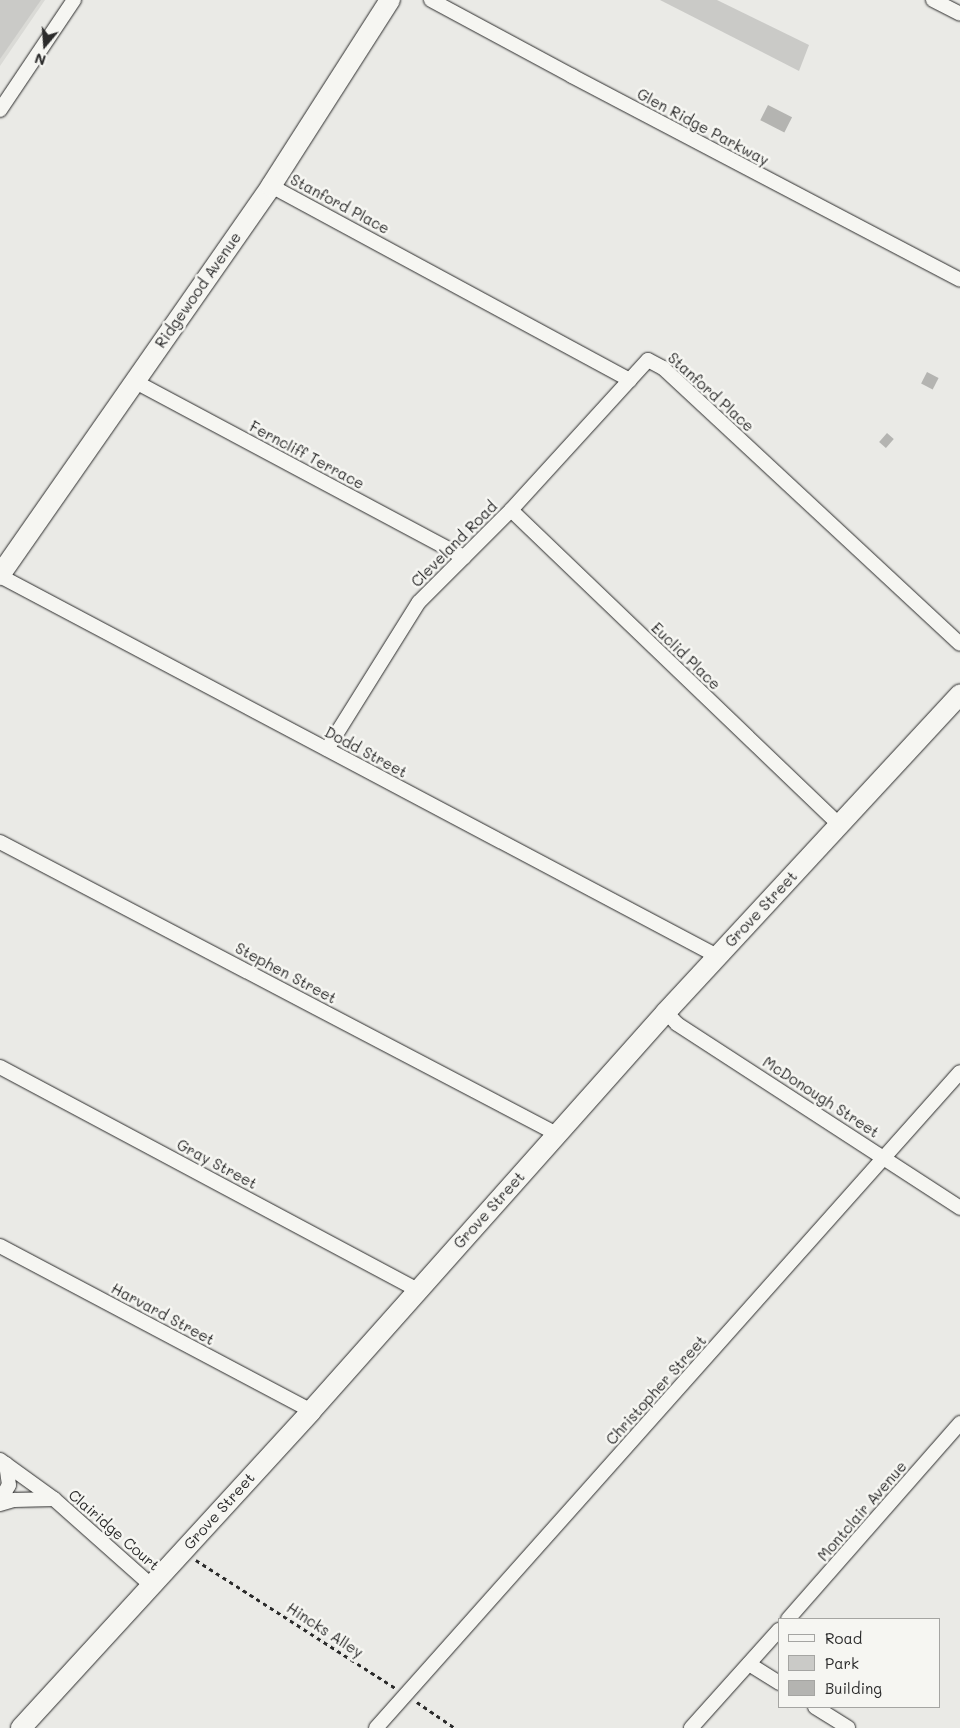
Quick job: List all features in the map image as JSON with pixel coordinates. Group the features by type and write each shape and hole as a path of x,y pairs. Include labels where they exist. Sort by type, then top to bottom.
{"main road":[{"name":"Ridgewood Avenue","path":"0,576 271,186 390,0"},
{"name":"Grove Street","path":"21,1728 311,1411 666,1012 960,694"}],"street":[{"path":"0,110 74,0"},
{"name":"Glen Ridge Parkway","path":"431,0 960,280"},
{"path":"933,0 960,14"},
{"name":"Stanford Place","path":"271,186 630,380 648,360 663,368 960,644"},
{"name":"Cleveland Road","path":"327,749 419,602 511,510 630,380"},
{"name":"Ferncliff Terrace","path":"134,381 464,557"},
{"name":"Euclid Place","path":"511,510 839,825"},
{"name":"Dodd Street","path":"0,576 717,956"},
{"name":"Stephen Street","path":"0,842 557,1134"},
{"name":"McDonough Street","path":"666,1012 678,1024 960,1208"},
{"name":"Gray Street","path":"0,1067 418,1290"},
{"name":"Christopher Street","path":"376,1728 404,1694 960,1072"},
{"name":"Harvard Street","path":"0,1246 311,1411"},
{"name":"Montclair Avenue","path":"789,1618 960,1423"},
{"name":"Clairidge Court","path":"3,1462 54,1499 152,1586"},
{"name":"Clairidge Court","path":"0,1502 9,1485 3,1462"},
{"name":"Clairidge Court","path":"0,1502 54,1499"},
{"path":"691,1728 778,1631"},
{"path":"749,1664 778,1682"},
{"path":"818,1708 848,1728"}],"path":[{"name":"Hincks Alley","path":"182,1551 455,1728"}],"shaded area":[{"path":"0,0 45,0 0,66"}],"green space":[{"path":"0,0 41,0 0,59"},
{"path":"660,0 717,0 809,45 799,71"}],"building":[{"path":"768,105 792,117 784,132 760,120"},
{"path":"927,372 939,378 933,389 921,384"},
{"path":"887,433 894,439 886,448 879,442"}]}
